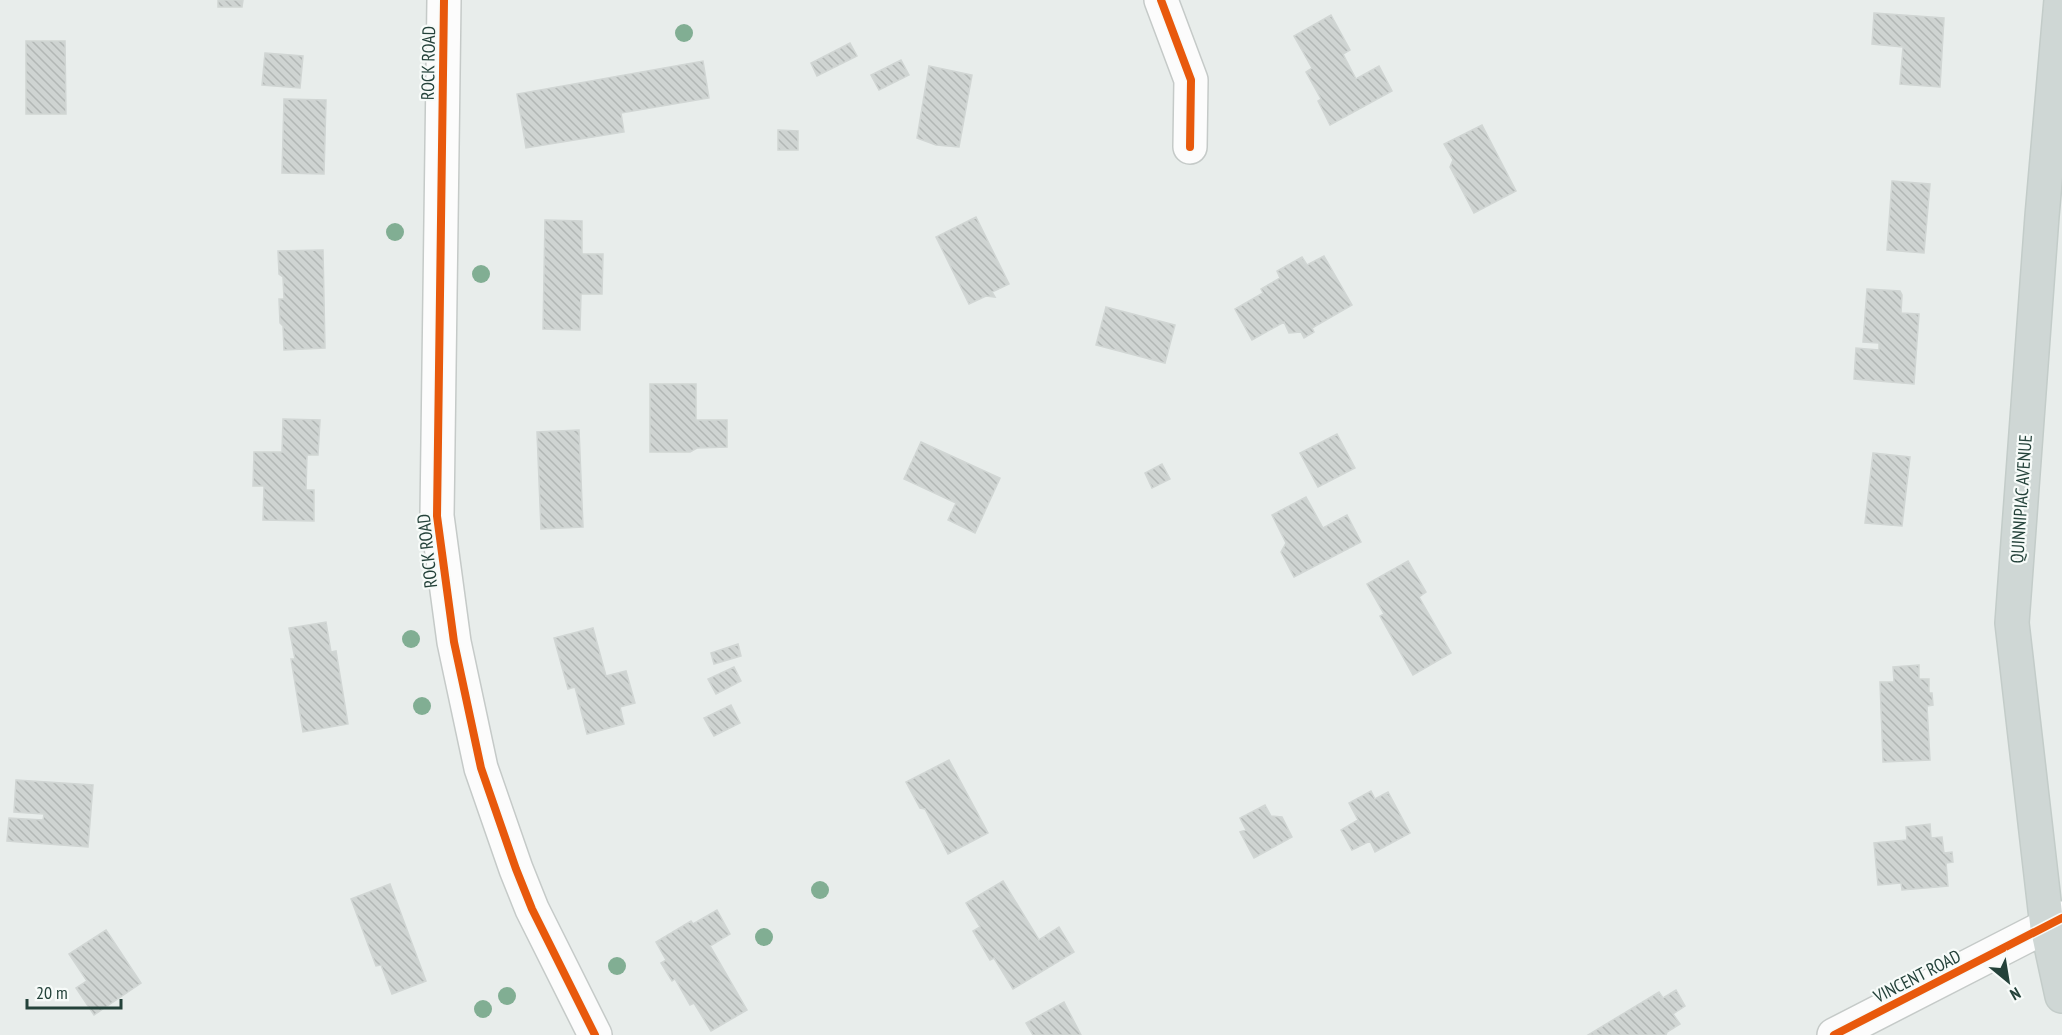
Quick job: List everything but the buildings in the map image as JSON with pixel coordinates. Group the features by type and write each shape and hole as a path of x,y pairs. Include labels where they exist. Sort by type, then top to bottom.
{"main road":[{"name":"QUINNIPIAC AVENUE","path":"2061,0 2042,216 2012,624 2054,922 2062,996"}],"street":[{"name":"ROCK ROAD","path":"444,0 437,516 454,642 481,768 516,869 532,909 595,1035"},
{"path":"1161,0 1191,80 1190,147"},
{"name":"VINCENT ROAD","path":"1833,1035 2054,922"}],"cycle path":[{"path":"444,0 437,516 454,642 481,768 516,869 532,909 595,1035"},
{"path":"1161,0 1191,80 1190,147"},
{"path":"1834,1035 2062,918"}]}
